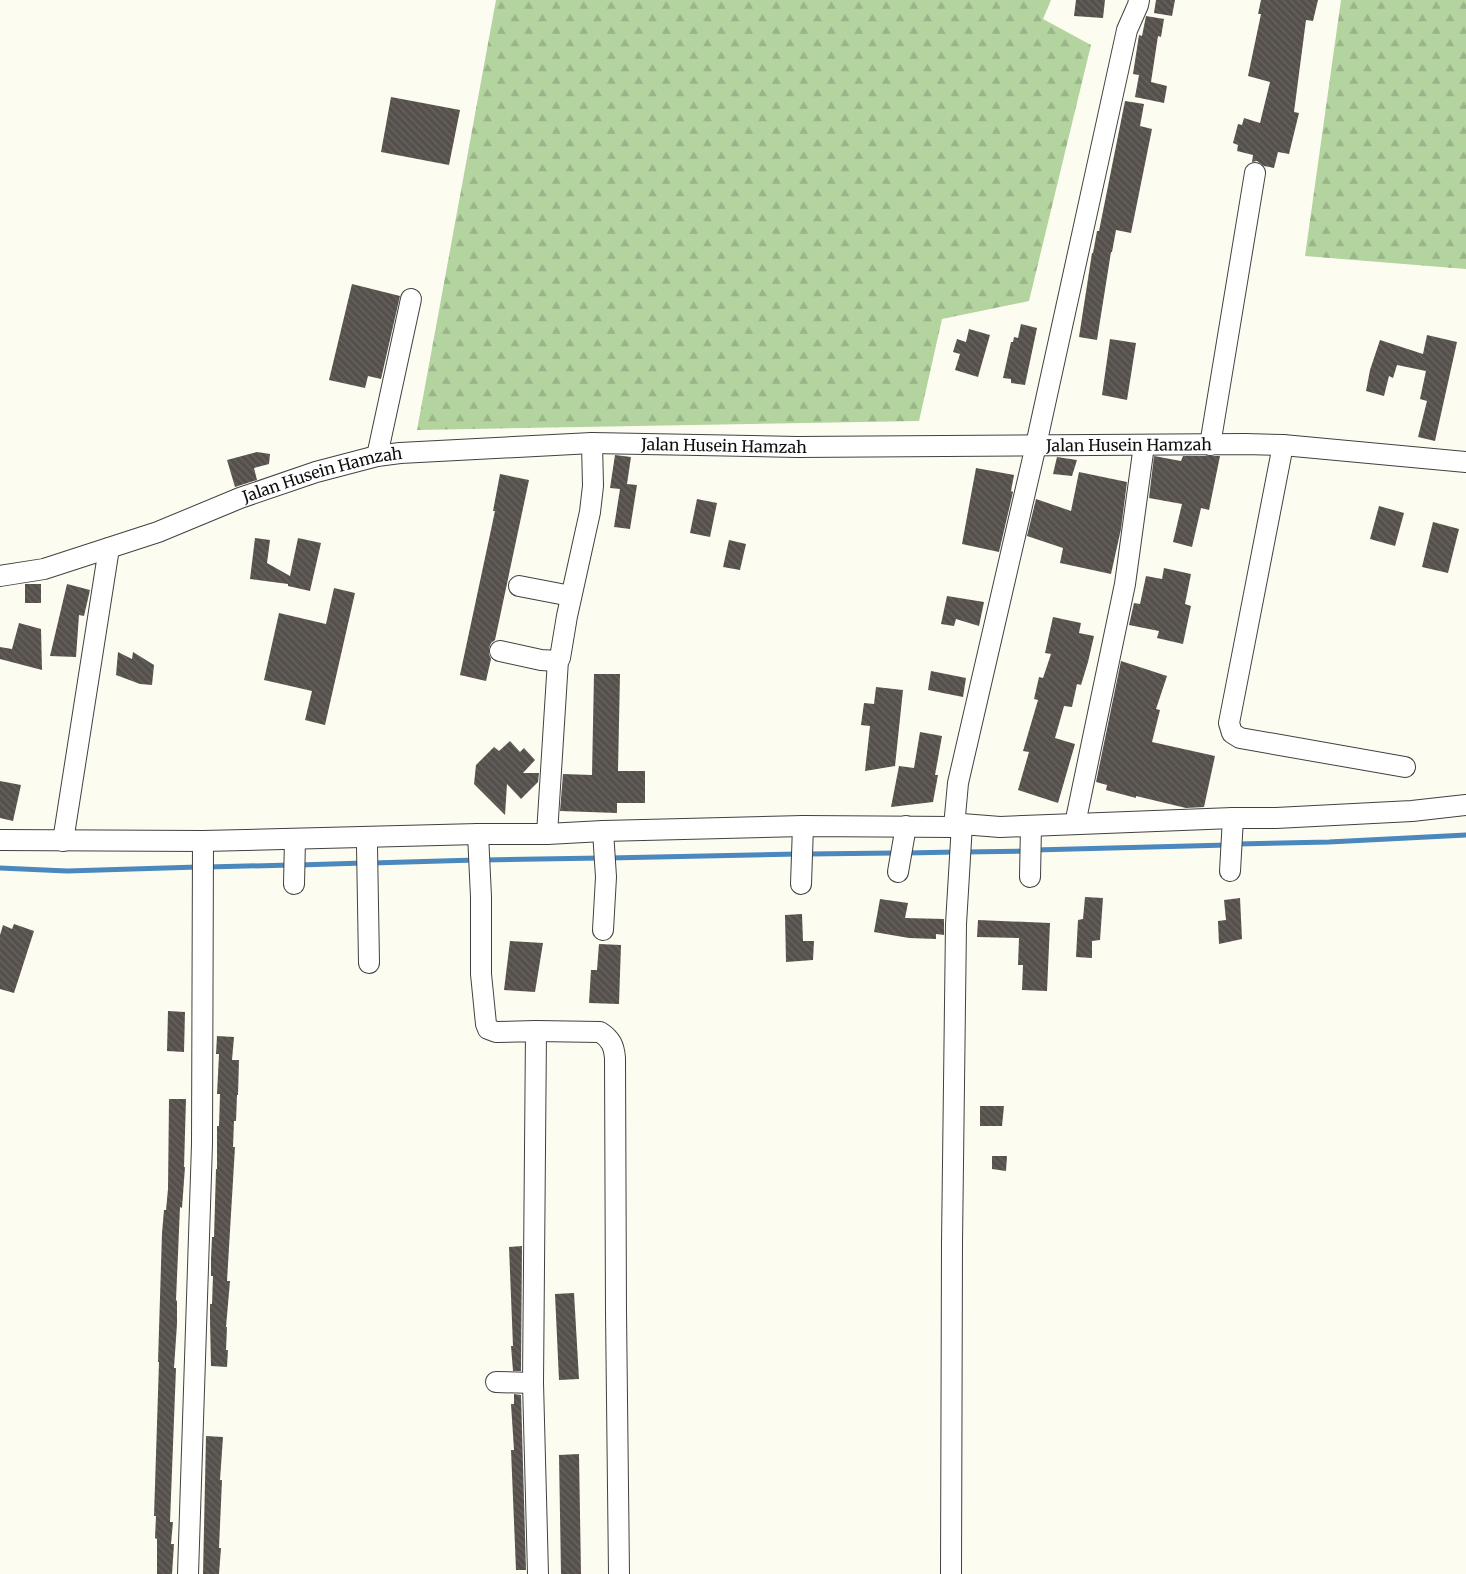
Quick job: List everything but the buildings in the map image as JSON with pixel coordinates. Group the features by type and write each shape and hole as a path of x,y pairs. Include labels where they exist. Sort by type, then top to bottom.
{"street":[{"path":"951,1574 952,1253 956,924 959,864 958,783 1036,446 1127,30 1139,0"},
{"path":"1210,445 1255,173"},
{"path":"377,456 411,298"},
{"path":"547,834 558,660 590,512 593,486 592,443"},
{"name":"Jalan Husein Hamzah","path":"0,576 44,569 158,532 240,498 316,472 377,456 400,453 592,443 797,447 1284,445 1466,462"},
{"path":"1076,824 1126,584 1144,445"},
{"path":"1284,445 1229,723 1232,733 1240,738 1405,767"},
{"path":"63,841 109,548"},
{"path":"519,586 571,596"},
{"path":"500,651 541,660 558,660"},
{"path":"0,840 203,842 295,846 367,842 478,841 547,834 603,836 1000,827 1031,831 1076,824 1234,822 1412,811 1466,805"},
{"path":"1231,865 1234,822"},
{"path":"899,866 906,829"},
{"path":"801,879 803,830"},
{"path":"1030,872 1031,831"},
{"path":"603,836 606,877 603,930"},
{"path":"478,841 481,897 481,974 488,1029 496,1032 600,1032 607,1036 614,1046 619,1574"},
{"path":"188,1574 202,1144 203,842"},
{"path":"367,842 369,963"},
{"path":"294,884 295,846"},
{"path":"536,1031 533,1382 538,1574"},
{"path":"496,1382 533,1382"}],"green space":[{"path":"496,0 1051,0 1043,19 1091,45 1029,301 942,319 919,421 417,430"},
{"path":"1341,0 1466,0 1466,269 1305,256"}],"waterway":[{"path":"1237,844 1329,842 1466,835"},
{"path":"1034,850 1228,845"},
{"path":"964,852 1026,851"},
{"path":"907,853 956,852"},
{"path":"807,854 896,853"},
{"path":"609,858 798,854"},
{"path":"484,860 601,858"},
{"path":"372,863 476,860"},
{"path":"299,865 363,863"},
{"path":"207,867 291,865"},
{"path":"0,868 67,871 198,867"}]}
